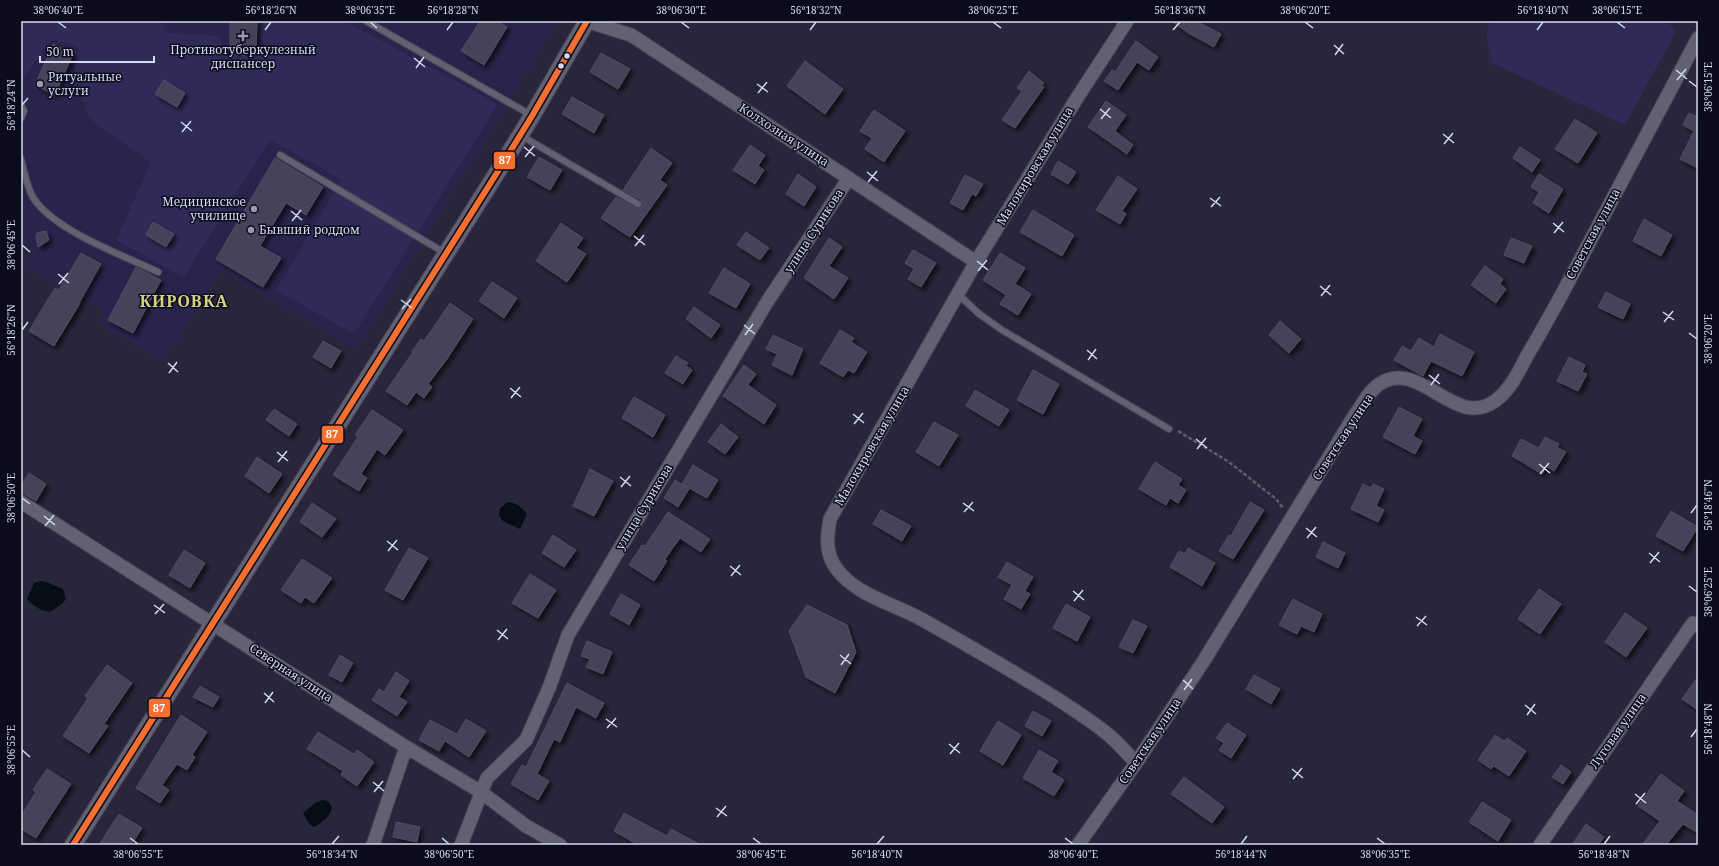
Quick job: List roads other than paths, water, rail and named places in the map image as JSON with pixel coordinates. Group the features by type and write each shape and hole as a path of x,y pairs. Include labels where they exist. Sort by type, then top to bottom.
{"street":[{"path":"73,845 214,624 532,116 586,21"},
{"name":"Колхозная улица","path":"586,21 631,35 976,262"},
{"name":"Малокировская улица","path":"1127,21 1077,98 976,262 830,519 827,540 830,557 836,568 847,580 871,596 921,619 1034,684 1088,719 1111,737 1136,763"},
{"name":"Советская улица","path":"1078,845 1136,763 1203,662 1353,418 1371,392 1381,383 1394,378 1407,379 1420,384 1462,407 1473,409 1484,407 1495,401 1507,390 1546,323 1698,38"},
{"name":"улица Сурикова","path":"461,845 487,778 526,740 549,688 568,635 767,302 849,178"},
{"name":"Северная улица","path":"21,502 406,747 481,792 526,826 560,845"},
{"name":"Луговая улица","path":"1540,845 1693,623 1698,626"},
{"path":"372,845 406,747"}],"lane":[{"path":"366,21 532,116"},
{"path":"21,105 24,111 21,118"},
{"path":"520,135 638,204"},
{"path":"280,155 446,254"},
{"path":"21,159 26,181 33,198 38,205 56,221 82,236 158,272"},
{"path":"958,294 978,313 1002,330 1169,430"}],"place":[{"name":"Противотуберкулезный диспансер","path":"243,36"},
{"name":"Ритуальные услуги","path":"40,84"},
{"name":"Медицинское училище","path":"254,209"},
{"name":"Бывший роддом","path":"251,230"}],"district":[{"name":"КИРОВКА","path":"184,301"}]}
